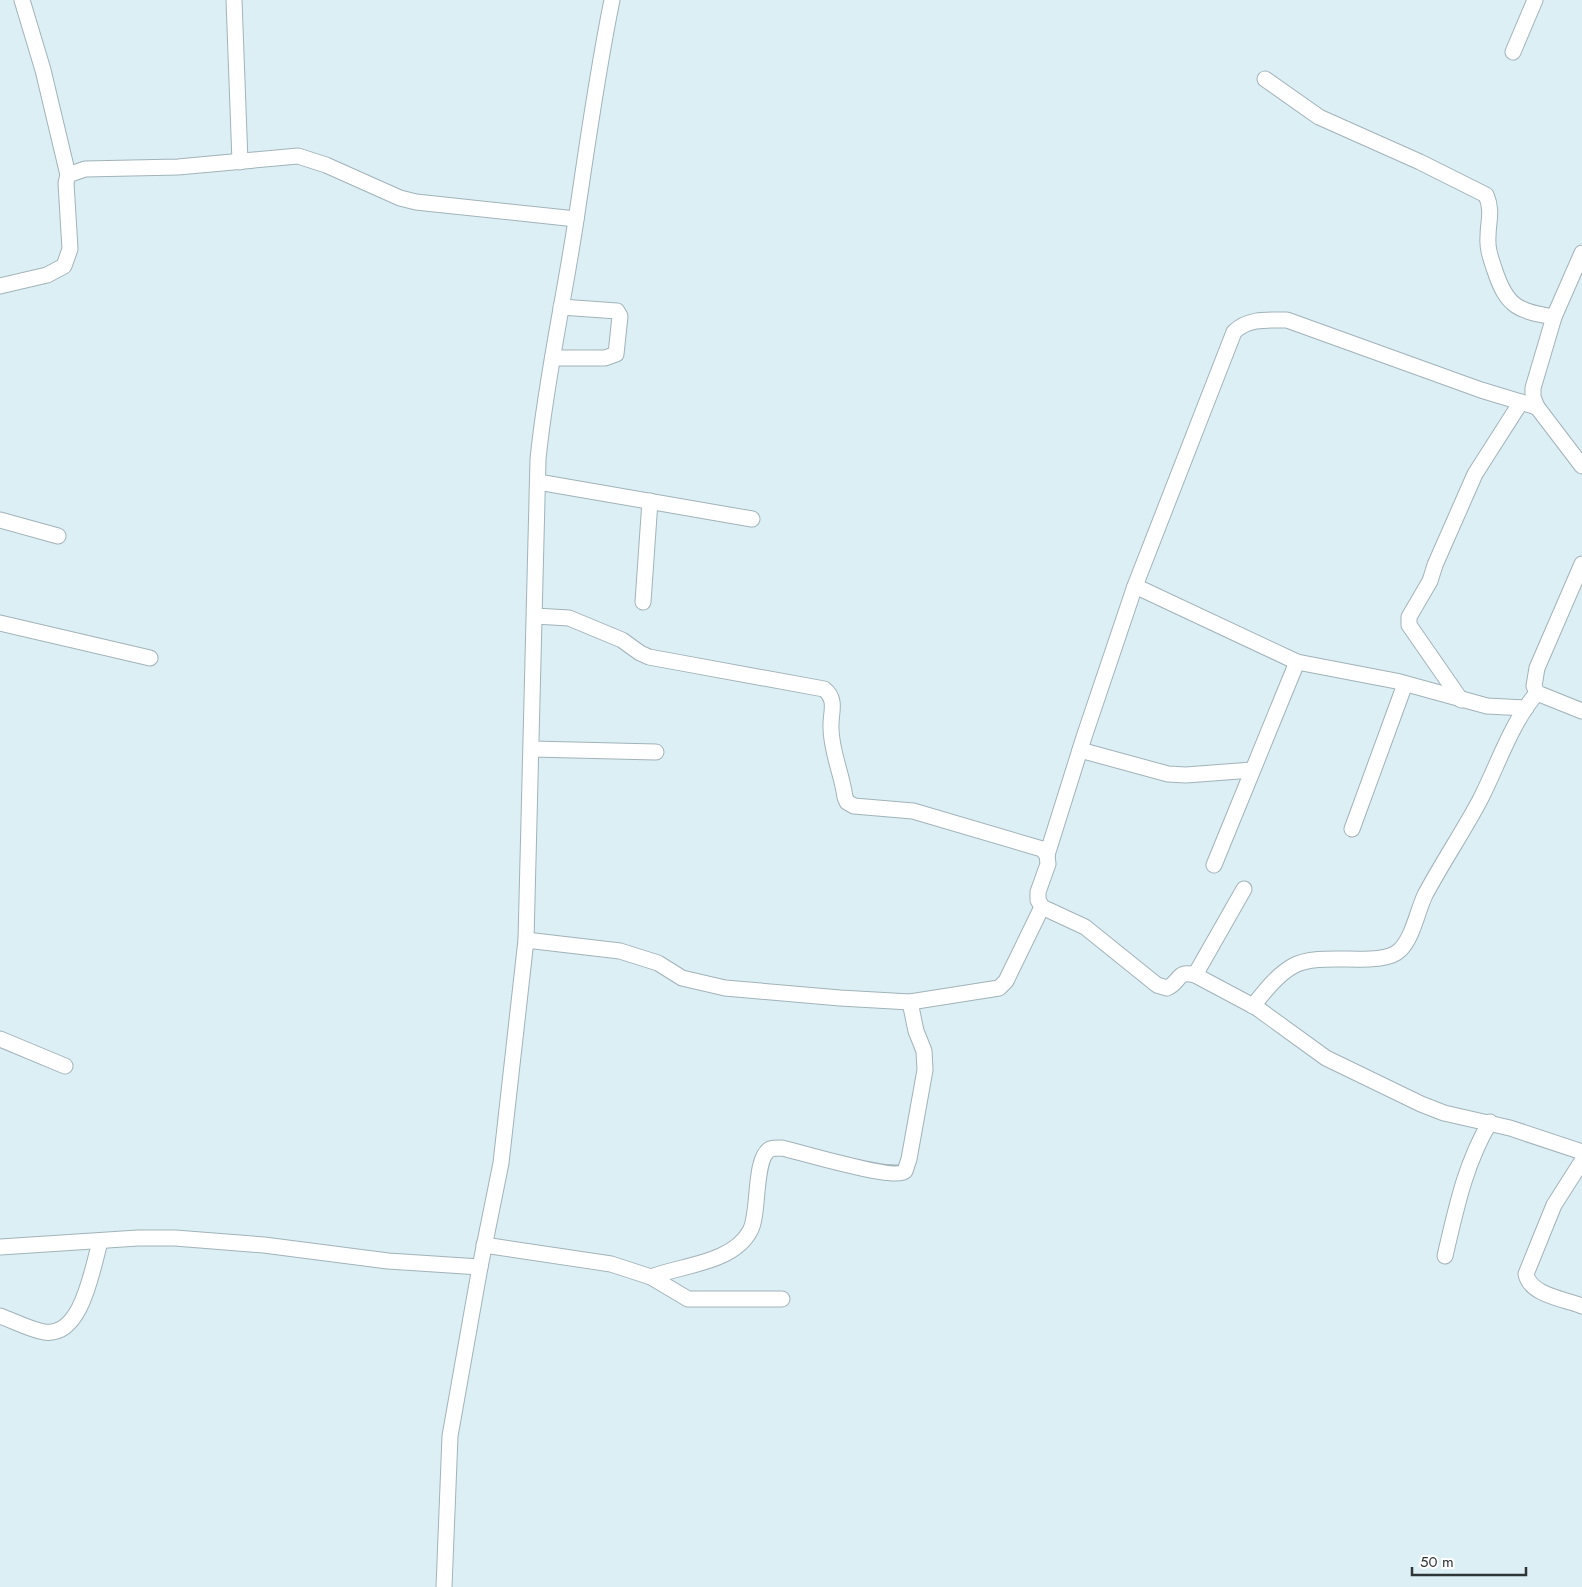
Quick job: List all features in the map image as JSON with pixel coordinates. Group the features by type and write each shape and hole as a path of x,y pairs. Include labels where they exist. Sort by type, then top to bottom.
{"street":[{"path":"0,286 47,275 64,266 70,248 66,191 68,176 43,70 22,0"},
{"path":"234,0 240,162"},
{"path":"444,1587 448,1450 504,1139 526,940 538,482 542,424 598,72 612,0"},
{"path":"1514,52 1535,0"},
{"path":"1265,79 1319,117 1420,162 1486,195 1491,205 1488,251 1501,289 1507,299 1517,306 1532,313 1554,317"},
{"path":"68,176 84,169 178,167 298,156 326,165 400,198 416,202 576,219"},
{"path":"1582,253 1554,317 1535,378 1533,397 1537,407 1582,466"},
{"path":"552,358 605,358 616,354 620,316 617,311 561,307"},
{"path":"1537,407 1481,390 1287,320 1254,321 1241,325 1234,332 1135,586 1047,855 1048,864 1038,892 1038,900 1042,907 1085,927 1157,985 1168,988 1181,974 1187,972 1195,974 1253,1006 1320,1054 1339,1065 1431,1108 1490,1122 1582,1152"},
{"path":"1461,700 1409,625 1409,618 1430,581 1435,565 1475,474 1513,418 1521,402"},
{"path":"538,482 752,519"},
{"path":"643,602 650,501"},
{"path":"0,520 58,536"},
{"path":"1582,564 1538,668 1534,686 1538,693 1582,711"},
{"path":"1135,586 1297,662 1405,684 1461,700 1505,708 1526,708"},
{"path":"535,616 570,618 622,640 640,653 650,657 824,689 830,694 833,701 831,728 833,743 848,802 854,806 913,811 1031,845 1042,849 1047,855"},
{"path":"0,623 150,658"},
{"path":"1214,864 1297,662"},
{"path":"1352,829 1405,684"},
{"path":"1253,1006 1284,973 1302,962 1331,958 1389,957 1398,952 1404,945 1427,893 1466,827 1526,708 1538,693"},
{"path":"532,749 656,752"},
{"path":"1080,750 1168,774 1186,775 1252,770"},
{"path":"1195,974 1244,889"},
{"path":"526,940 620,950 658,963 682,978 704,985 830,998 910,1002 999,988 1006,981 1042,907"},
{"path":"651,1277 725,1254 739,1244 751,1230 759,1175 766,1154 771,1149 782,1148 896,1175 905,1171 909,1159 925,1070 924,1051 916,1031 910,1002"},
{"path":"0,1039 65,1066"},
{"path":"1445,1256 1461,1188 1470,1160 1490,1122"},
{"path":"1582,1161 1554,1205 1530,1259 1526,1274 1530,1285 1538,1290 1582,1306"},
{"path":"0,1247 152,1238 221,1241 388,1261 480,1267"},
{"path":"0,1316 43,1332 53,1332 70,1323 84,1296 100,1242"},
{"path":"484,1245 592,1259 651,1277 688,1299 782,1300"}]}
